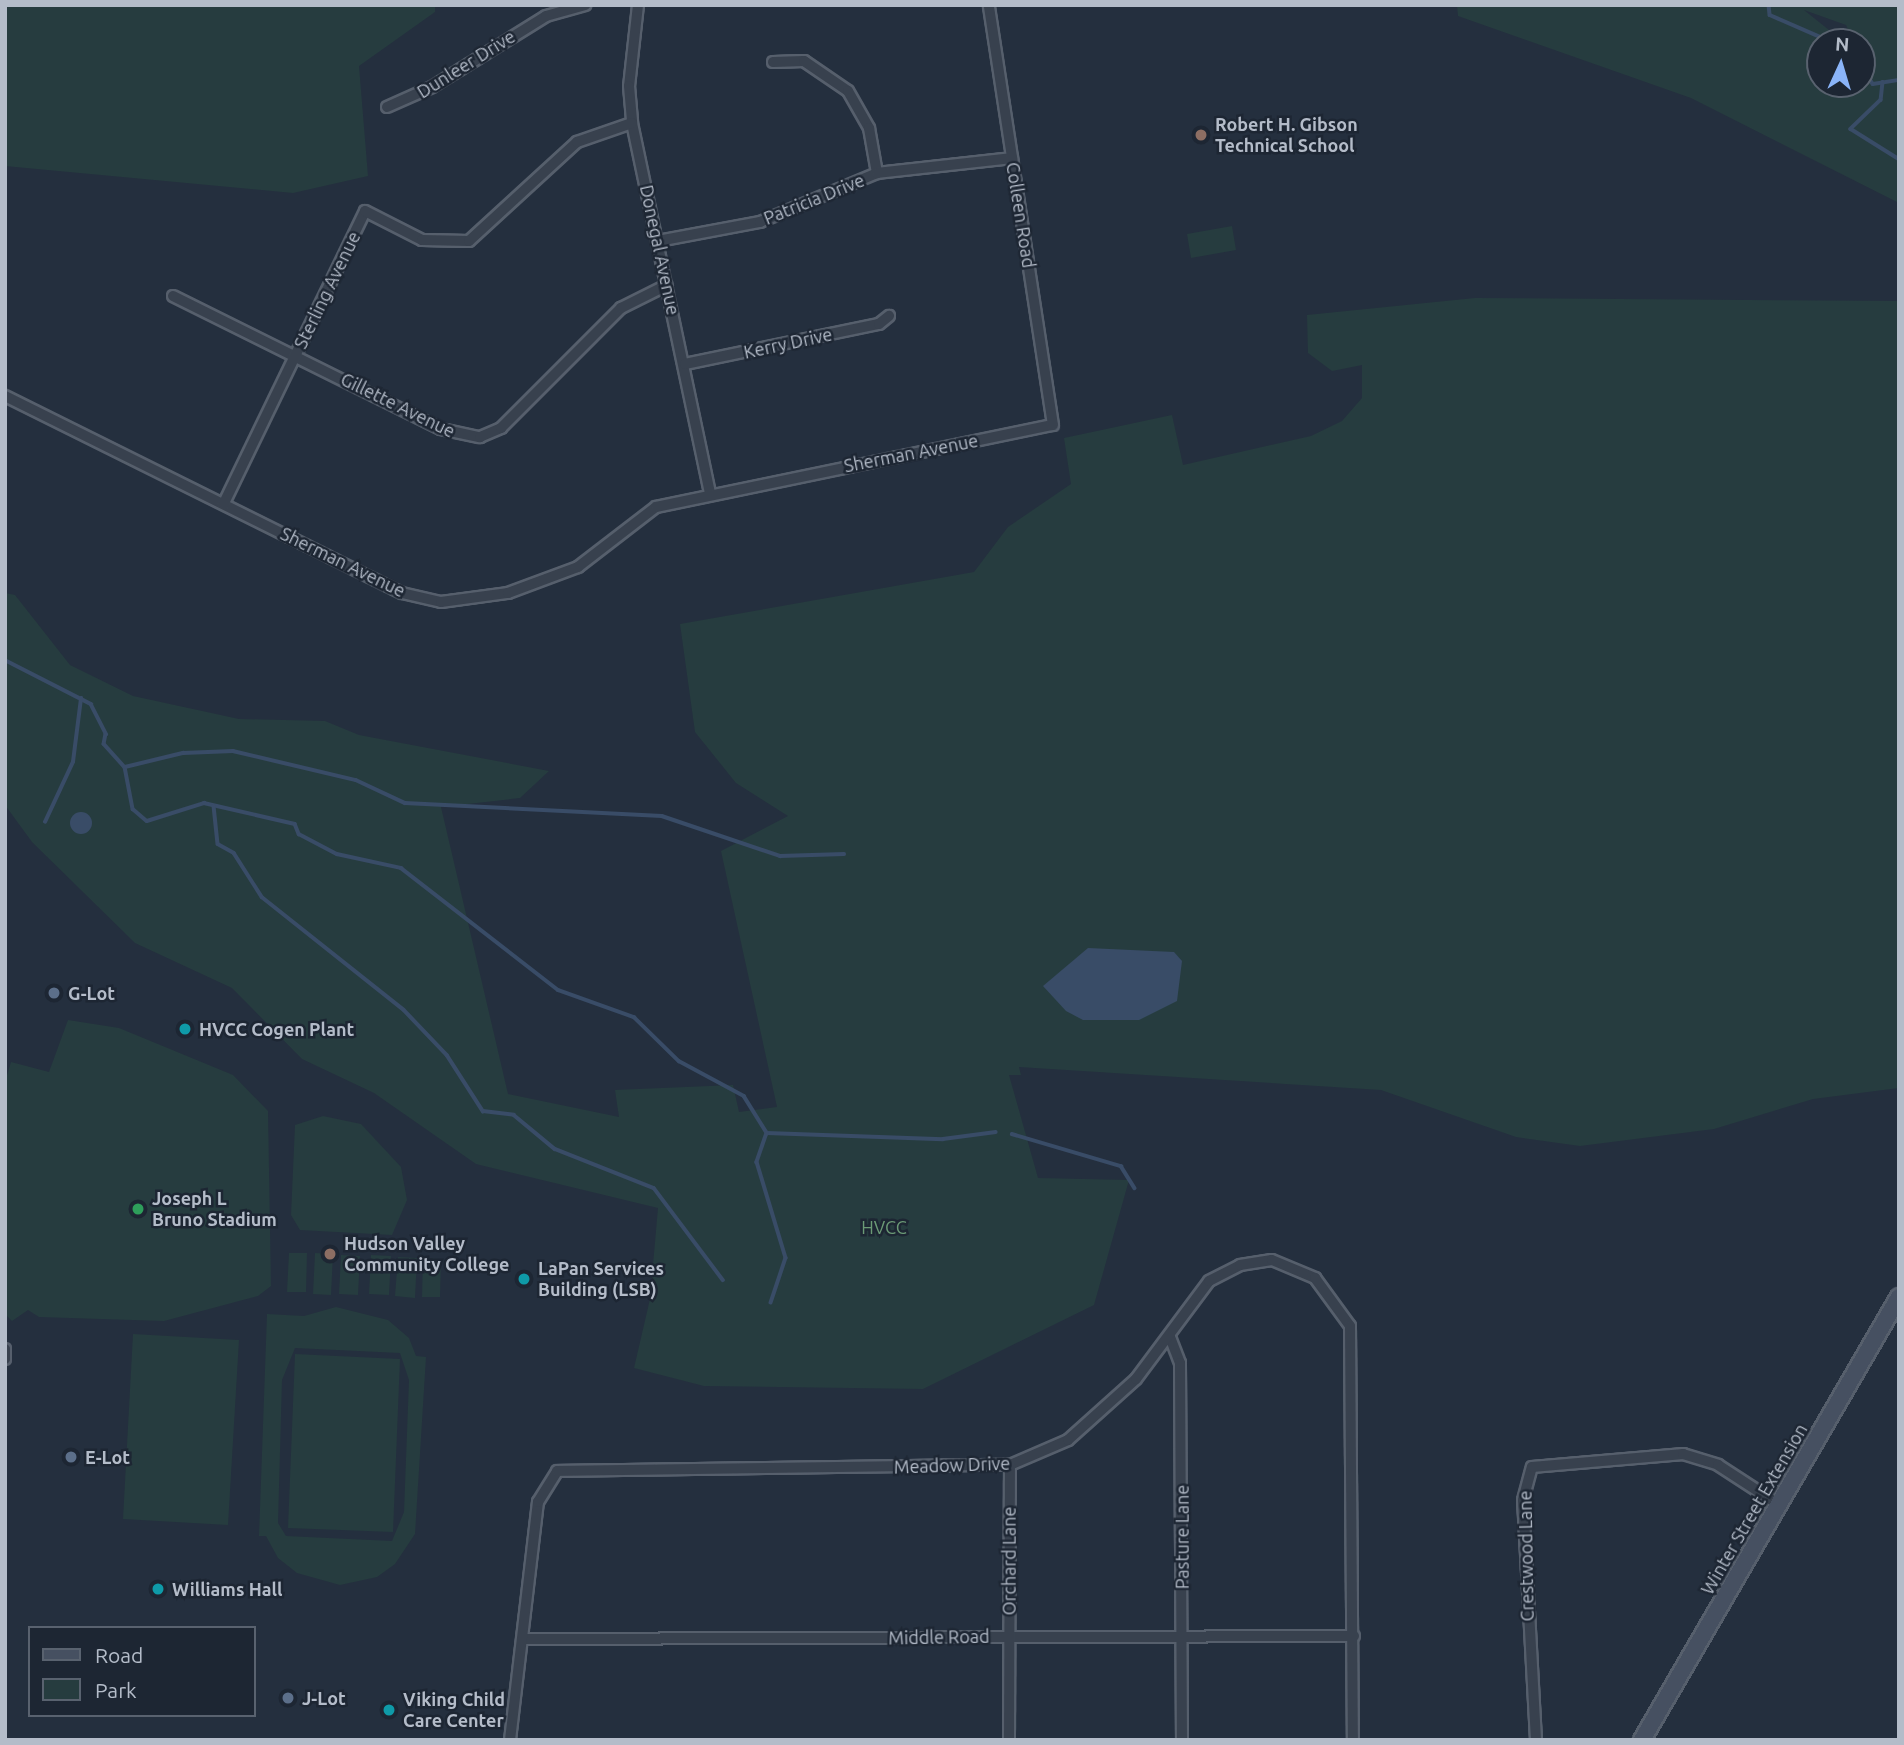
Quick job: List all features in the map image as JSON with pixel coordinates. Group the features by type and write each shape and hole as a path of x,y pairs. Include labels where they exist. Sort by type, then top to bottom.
{"main road":[{"name":"Winter Street Extension","path":"1642,1740 1899,1297"}],"street":[{"name":"Dunleer Drive","path":"387,107 432,87 544,10 585,5"},
{"name":"Donegal Avenue","path":"638,5 629,86 632,123 710,493"},
{"name":"Colleen Road","path":"989,5 1053,425"},
{"path":"773,62 804,61 848,91 869,128 877,173"},
{"name":"Sterling Avenue","path":"224,503 365,211 422,240 469,242 500,219 556,156 577,142 632,123"},
{"name":"Patricia Drive","path":"658,241 760,222 877,173 1012,158"},
{"name":"Gillette Avenue","path":"173,296 441,429 480,437 501,428 621,307 667,285"},
{"name":"Kerry Drive","path":"685,365 879,324 889,316"},
{"name":"Sherman Avenue","path":"5,396 402,593 441,602 508,593 558,576 599,553 640,515 710,493 1053,425"},
{"name":"Meadow Drive","path":"510,1740 525,1639 538,1502 547,1481 563,1468 1010,1465 1068,1440 1136,1380 1209,1281 1256,1261 1299,1267 1339,1304 1352,1340 1353,1740"},
{"name":"Pasture Lane","path":"1170,1337 1180,1363 1182,1740"},
{"path":"5,1349 5,1359"},
{"name":"Crestwood Lane","path":"1536,1740 1523,1500 1532,1467 1683,1454 1718,1465 1777,1504"},
{"name":"Orchard Lane","path":"1009,1740 1010,1465"},
{"name":"Middle Road","path":"525,1639 1354,1636"}],"green space":[{"path":"5,5 435,5 435,12 359,66 368,176 293,193 5,166"},
{"path":"1457,5 1899,5 1899,203 1691,98 1458,16"},
{"path":"1232,226 1236,250 1191,258 1187,234"},
{"name":"HVCC","path":"1475,298 1899,301 1899,1088 1813,1099 1714,1129 1580,1146 1516,1137 1381,1090 1019,1067 1021,1075 1009,1075 1038,1178 1129,1180 1094,1305 923,1389 704,1386 634,1368 650,1299 658,1208 476,1164 374,1093 302,1059 232,988 135,943 32,842 5,805 5,593 15,595 70,665 133,696 239,719 325,721 359,735 549,771 520,798 441,807 508,1094 619,1117 615,1090 733,1085 739,1112 777,1107 721,851 788,816 736,783 695,732 680,624 974,572 1008,527 1071,484 1064,438 1172,415 1183,465 1311,436 1342,421 1362,398 1362,365 1332,371 1308,353 1307,315"},
{"name":"Joseph L Bruno Stadium","path":"68,1020 119,1028 233,1075 268,1111 271,1286 258,1296 164,1321 39,1317 28,1310 12,1321 5,1314 5,1082 11,1062 49,1072"},
{"path":"323,1116 361,1124 401,1167 407,1200 392,1235 300,1230 291,1215 295,1125"},
{"path":"289,1253 307,1253 306,1292 287,1292"},
{"path":"315,1253 333,1254 331,1295 313,1294"},
{"path":"341,1255 360,1256 358,1295 339,1294"},
{"path":"371,1255 391,1256 389,1295 369,1294"},
{"path":"398,1257 417,1258 415,1298 395,1296"},
{"path":"423,1258 441,1259 440,1297 422,1297"},
{"path":"336,1307 388,1320 409,1338 416,1356 426,1357 415,1534 395,1564 377,1577 340,1585 297,1573 278,1558 266,1536 259,1536 267,1314 304,1316","holes":["295,1348 400,1353 409,1380 404,1512 392,1541 286,1536 278,1523 282,1380"]},
{"path":"133,1334 239,1340 228,1525 123,1519"},
{"path":"295,1354 400,1359 393,1532 288,1528"}],"water":[{"path":"81,812 91,819 92,823 85,833 81,834 71,827 70,823 77,813"},
{"path":"1088,948 1174,952 1182,961 1177,1001 1139,1020 1083,1020 1066,1011 1043,986"}],"waterway":[{"path":"1769,5 1770,15 1806,31"},
{"path":"1876,84 1899,80"},
{"path":"1883,82 1881,100 1851,129 1899,159"},
{"path":"5,660 91,704 106,734 104,744 125,767 133,809 147,821 204,803 295,824 299,834 337,854 401,868 558,990 634,1017 679,1061 744,1096 767,1133 943,1139 996,1132"},
{"path":"45,822 73,762 81,699"},
{"path":"125,767 183,753 233,751 356,780 405,803 662,816 780,856 844,854"},
{"path":"214,806 218,844 234,853 262,897 404,1010 447,1055 483,1111 514,1115 555,1149 654,1188 723,1280"},
{"path":"767,1133 757,1162 786,1258 771,1303"},
{"path":"1012,1134 1121,1166 1135,1188"}],"place":[{"name":"Robert H. Gibson Technical School","path":"1201,135"},
{"name":"G-Lot","path":"54,993"},
{"name":"HVCC Cogen Plant","path":"185,1029"},
{"name":"Joseph L Bruno Stadium","path":"138,1209"},
{"name":"Hudson Valley Community College","path":"330,1254"},
{"name":"LaPan Services Building (LSB)","path":"524,1279"},
{"name":"E-Lot","path":"71,1457"},
{"name":"Williams Hall","path":"158,1589"},
{"name":"J-Lot","path":"288,1698"},
{"name":"Viking Child Care Center","path":"389,1710"}]}
